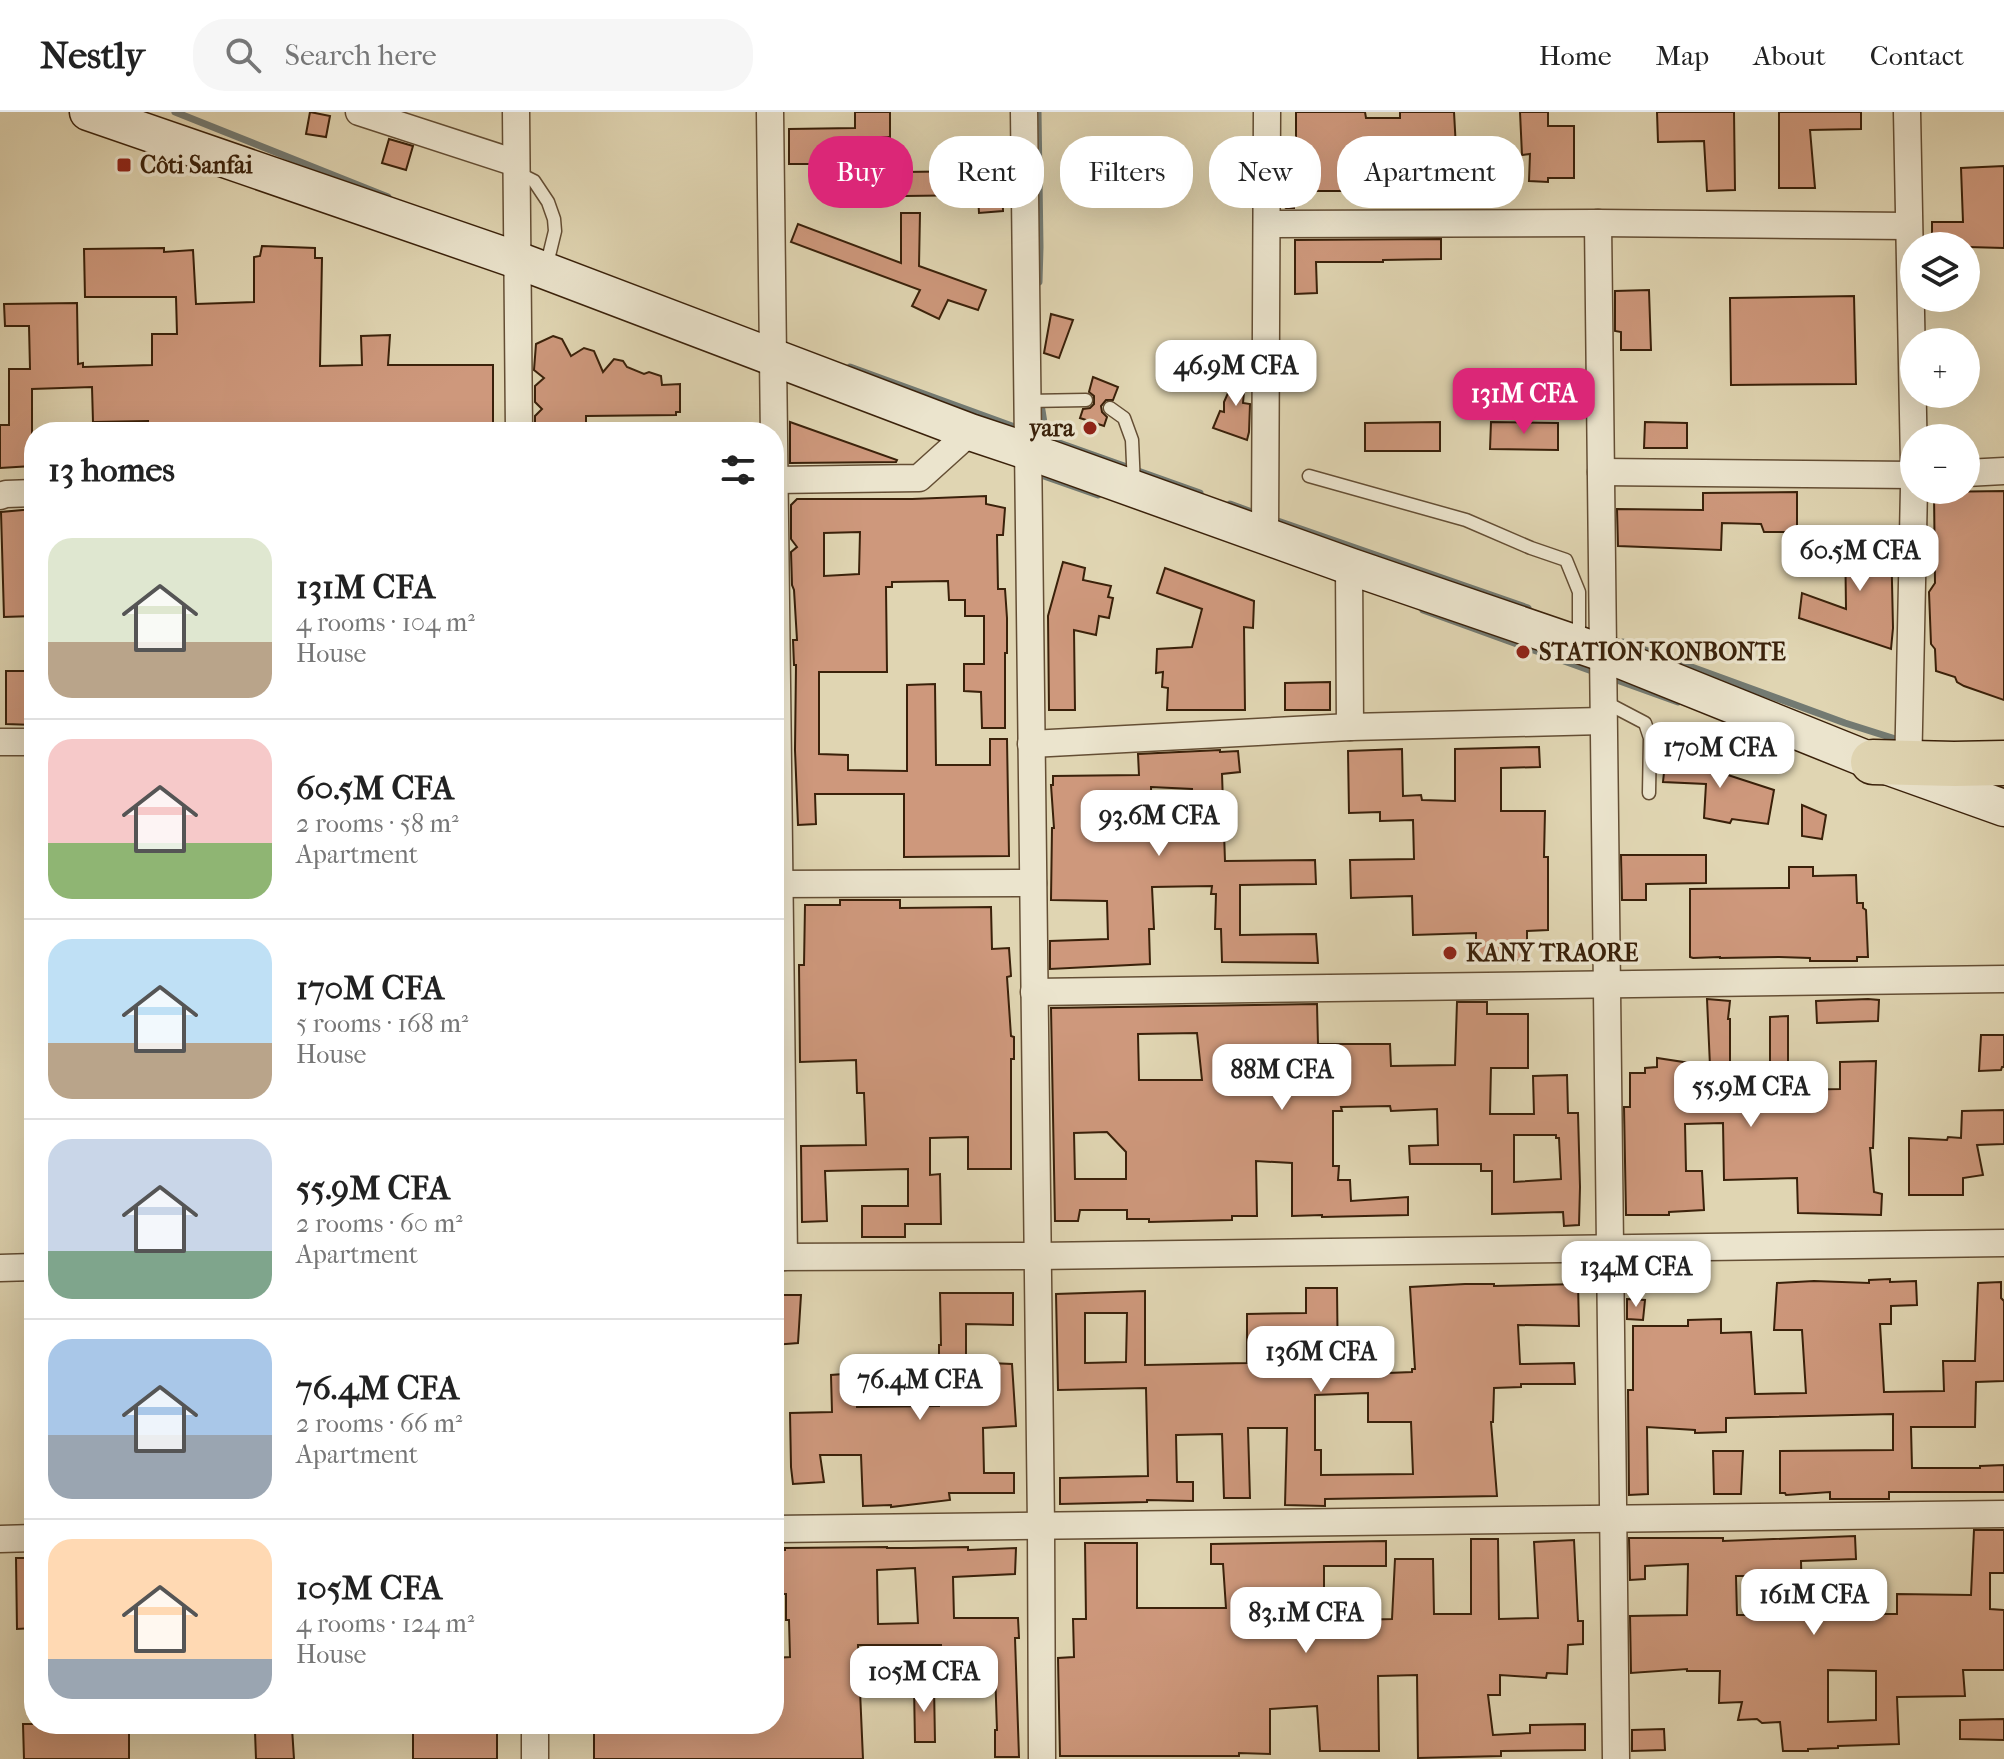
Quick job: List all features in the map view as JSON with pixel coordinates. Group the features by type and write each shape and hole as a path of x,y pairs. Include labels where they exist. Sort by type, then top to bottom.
{"highway":[{"path":"1896,766 2004,763"}],"main road":[{"path":"88,112 531,266 970,432 1588,648 2004,808"},
{"path":"1947,787 2004,786"}],"street":[{"path":"359,112 516,168"},
{"path":"516,112 516,168 531,266 520,422"},
{"path":"770,112 774,422"},
{"path":"1024,112 1042,1759"},
{"path":"1265,536 1267,112"},
{"path":"1907,112 1913,424"},
{"path":"1598,223 1601,472 1588,648 1603,711 1616,1759"},
{"path":"1268,224 1908,226"},
{"path":"784,480 919,478 970,432"},
{"path":"1980,472 2004,471"},
{"path":"1601,472 1900,475"},
{"path":"0,496 24,493"},
{"path":"1896,766 1913,504"},
{"path":"1349,566 1350,727"},
{"path":"1031,744 1603,711"},
{"path":"0,742 24,742"},
{"path":"784,884 1033,883"},
{"path":"1034,992 2004,979"},
{"path":"784,1257 2004,1243"},
{"path":"0,1268 24,1267"},
{"path":"784,1529 2004,1514"},
{"path":"0,1539 24,1538"},
{"path":"535,1734 535,1759"}],"lane":[{"path":"516,168 534,181 548,202 554,219 555,231 531,266"},
{"path":"1027,401 1086,400"},
{"path":"1110,408 1124,418 1132,440 1134,489"},
{"path":"1309,476 1466,520 1566,560 1579,592 1579,627 1588,648"},
{"path":"1603,711 1645,723 1650,738 1649,793"}],"building":[{"path":"310,112 330,116 326,137 306,134"},
{"path":"855,112 890,112 890,136 808,136 808,164 789,164 789,129 855,128"},
{"path":"1296,112 1365,112 1366,118 1400,118 1400,112 1454,112 1455,136 1337,136 1337,191 1321,191 1321,136 1296,136"},
{"path":"1520,112 1548,112 1548,126 1574,126 1574,178 1529,181 1530,154 1524,155 1524,136 1521,136"},
{"path":"1657,112 1734,112 1735,190 1707,191 1704,141 1658,142"},
{"path":"1779,112 1861,112 1861,129 1810,130 1815,188 1779,188"},
{"path":"389,139 413,146 406,170 382,163"},
{"path":"2004,166 2004,248 1980,247 1980,232 1932,232 1932,222 1963,222 1961,168"},
{"path":"913,172 929,172 929,196 913,196"},
{"path":"979,208 1003,208 1003,211 979,213"},
{"path":"901,213 920,213 919,266 986,290 978,310 948,300 939,319 912,306 920,290 791,242 798,224 901,263"},
{"path":"1441,239 1441,259 1316,262 1317,293 1295,294 1295,240"},
{"path":"262,246 315,248 315,258 322,258 320,366 362,365 361,336 390,335 388,365 493,365 493,422 93,422 92,387 32,389 32,422 24,422 24,466 0,468 0,425 9,425 9,369 30,369 29,326 5,326 4,304 77,303 78,364 83,363 83,367 152,365 152,334 177,334 176,297 85,297 84,249 193,250 196,304 254,302 254,257 260,256"},
{"path":"1649,290 1651,350 1621,350 1621,332 1615,331 1615,291"},
{"path":"1854,296 1856,384 1731,385 1730,298"},
{"path":"1051,314 1073,320 1059,358 1044,353"},
{"path":"553,336 562,339 571,356 584,348 594,351 603,372 614,359 644,374 649,372 661,376 662,385 680,384 680,412 676,415 586,416 586,422 535,422 535,416 542,409 535,402 535,386 544,378 534,370 536,344"},
{"path":"1243,359 1247,360 1243,403 1250,404 1247,440 1213,428 1220,411 1224,412 1224,402"},
{"path":"1093,377 1118,387 1113,400 1106,400 1101,406 1107,417 1104,426 1080,418 1083,409 1094,404 1094,396 1089,392"},
{"path":"790,422 897,460 790,463"},
{"path":"1440,422 1440,451 1365,451 1365,423"},
{"path":"1491,422 1558,423 1558,450 1490,449"},
{"path":"1645,422 1687,423 1687,448 1644,448"},
{"path":"1980,491 2004,491 2004,700 1964,686 1955,677 1936,671 1935,649 1931,644 1929,592 1935,583 1934,504 1980,504"},
{"path":"1797,492 1797,532 1764,532 1761,524 1722,523 1721,550 1618,546 1617,509 1703,510 1703,493"},
{"path":"986,496 986,504 1005,508 1003,535 997,535 998,589 1005,589 1007,618 1005,728 982,728 981,692 964,691 964,664 984,664 984,616 965,616 965,600 949,600 948,581 892,582 892,587 886,587 887,672 819,672 819,754 848,755 848,770 907,771 907,685 935,684 936,765 990,765 990,739 1007,739 1009,856 904,857 904,794 815,794 816,824 798,825 793,640 797,640 791,552 797,547 791,539 791,505 797,499","holes":["860,532 859,574 824,576 824,533"]},
{"path":"24,510 24,616 4,617 1,512"},
{"path":"1845,531 1870,531 1871,536 1891,537 1891,649 1799,618 1802,593 1846,609"},
{"path":"1063,562 1085,568 1083,580 1111,586 1108,597 1113,598 1109,618 1099,616 1096,635 1074,630 1075,710 1049,710 1048,616"},
{"path":"1165,568 1254,601 1253,628 1244,627 1245,710 1167,710 1168,688 1162,687 1163,672 1156,673 1157,649 1192,647 1202,609 1157,593"},
{"path":"6,671 24,671 24,725 6,724"},
{"path":"1330,682 1330,710 1285,710 1285,683"},
{"path":"1667,744 1689,748 1688,762 1774,790 1768,824 1732,819 1730,823 1704,818 1706,784 1663,782"},
{"path":"1539,747 1540,767 1501,768 1501,811 1545,811 1548,930 1527,931 1527,960 1476,960 1476,933 1413,935 1412,896 1351,898 1350,860 1414,859 1413,820 1380,821 1380,812 1349,813 1348,751 1402,749 1403,796 1421,795 1422,800 1455,801 1455,749"},
{"path":"1238,751 1240,772 1222,774 1225,861 1315,860 1316,884 1240,885 1240,935 1316,934 1318,963 1222,962 1221,929 1215,929 1216,894 1211,894 1212,886 1152,887 1154,929 1149,929 1150,964 1050,969 1050,941 1108,939 1107,901 1051,900 1053,776 1139,775 1138,754","holes":["1151,787 1192,789 1192,826 1152,827"]},
{"path":"1802,805 1826,815 1822,839 1802,836"},
{"path":"1621,855 1706,855 1706,883 1646,884 1646,900 1622,900"},
{"path":"1789,867 1813,867 1813,876 1856,875 1857,903 1863,903 1866,910 1868,957 1857,957 1857,961 1810,961 1810,958 1690,957 1690,889 1789,888"},
{"path":"840,900 900,900 900,908 991,907 992,949 1009,948 1011,976 1007,977 1011,1036 1014,1037 1014,1059 1011,1059 1011,1169 968,1169 968,1137 930,1138 930,1175 940,1174 941,1224 905,1224 905,1237 862,1237 862,1206 908,1206 908,1169 825,1171 827,1221 802,1222 801,1146 866,1145 864,1093 857,1093 856,1060 800,1062 799,965 804,965 805,905 840,905"},
{"path":"1707,999 1730,1001 1730,1073 1770,1075 1770,1017 1788,1016 1788,1090 1840,1089 1840,1062 1876,1061 1873,1148 1870,1148 1874,1192 1882,1194 1881,1215 1798,1213 1797,1178 1724,1180 1723,1123 1685,1124 1686,1171 1702,1171 1704,1210 1669,1212 1669,1215 1626,1215 1624,1107 1630,1107 1630,1073 1645,1073 1645,1068 1657,1067 1657,1058 1710,1066"},
{"path":"1879,1000 1878,1021 1817,1023 1816,1001"},
{"path":"1457,1002 1487,1002 1487,1014 1528,1014 1528,1068 1491,1068 1490,1114 1534,1114 1533,1076 1567,1075 1568,1113 1578,1113 1579,1225 1564,1226 1563,1212 1492,1214 1492,1171 1481,1171 1481,1164 1410,1164 1409,1146 1438,1145 1437,1109 1391,1111 1390,1106 1341,1107 1342,1111 1333,1111 1333,1166 1339,1166 1338,1180 1350,1180 1351,1201 1408,1197 1408,1215 1292,1216 1292,1163 1256,1161 1257,1216 1232,1216 1232,1220 1149,1222 1149,1219 1127,1219 1127,1210 1080,1210 1078,1221 1055,1221 1051,1008 1317,1004 1318,1044 1390,1044 1391,1066 1455,1065","holes":["1197,1033 1202,1080 1139,1080 1138,1034","1107,1132 1126,1152 1126,1179 1075,1179 1074,1133","1514,1135 1556,1135 1559,1138 1561,1179 1514,1182"]},
{"path":"1981,1035 2004,1035 2004,1067 2001,1070 1979,1071"},
{"path":"2004,1110 2004,1144 1977,1145 1983,1175 1963,1178 1963,1195 1909,1195 1909,1138 1961,1138 1962,1111"},
{"path":"1890,1279 1890,1282 1916,1281 1917,1305 1891,1306 1891,1324 1880,1324 1884,1392 1944,1391 1943,1361 1975,1361 1978,1283 2001,1282 2001,1298 2004,1301 2004,1381 1976,1382 1975,1427 1911,1427 1912,1468 2004,1465 2004,1492 1889,1492 1889,1499 1830,1499 1830,1492 1780,1493 1780,1451 1893,1450 1893,1414 1726,1418 1726,1432 1695,1433 1695,1430 1647,1427 1648,1494 1629,1495 1628,1390 1633,1390 1633,1326 1688,1326 1688,1320 1721,1319 1721,1333 1751,1332 1755,1394 1806,1393 1802,1330 1774,1330 1777,1283 1869,1283 1869,1280"},
{"path":"1578,1284 1579,1326 1518,1325 1520,1364 1574,1363 1575,1384 1521,1384 1521,1387 1494,1388 1491,1422 1497,1496 1325,1499 1325,1506 1285,1505 1287,1428 1248,1428 1250,1498 1224,1498 1222,1434 1176,1435 1177,1482 1193,1482 1193,1501 1060,1504 1060,1478 1148,1476 1146,1388 1058,1390 1056,1294 1145,1291 1145,1365 1247,1363 1247,1314 1306,1313 1306,1288 1337,1288 1338,1375 1412,1372 1415,1369 1410,1287","holes":["1085,1313 1127,1313 1126,1362 1085,1363","1368,1393 1368,1422 1411,1422 1413,1474 1321,1475 1321,1450 1315,1450 1315,1395"]},
{"path":"940,1293 1013,1293 1013,1325 966,1324 966,1362 1012,1364 1016,1426 983,1428 984,1473 1014,1473 1014,1493 949,1493 950,1500 891,1507 863,1506 861,1455 820,1455 824,1482 793,1484 790,1413 832,1412 831,1375 856,1373 857,1407 939,1406"},
{"path":"784,1295 801,1295 798,1343 784,1344"},
{"path":"1627,1299 1645,1300 1643,1320 1627,1319"},
{"path":"1713,1451 1743,1451 1741,1494 1714,1494"},
{"path":"1974,1530 2004,1530 2004,1573 1990,1573 1990,1609 2004,1610 2004,1670 1963,1670 1965,1696 1897,1697 1899,1744 1783,1751 1780,1722 1738,1720 1742,1702 1719,1703 1720,1671 1687,1669 1631,1673 1630,1616 1687,1615 1688,1564 1645,1566 1645,1579 1630,1580 1629,1538 1723,1538 1723,1541 1855,1536 1856,1559 1801,1561 1802,1602 1836,1602 1837,1614 1897,1614 1897,1594 1971,1595","holes":["1736,1576 1772,1576 1775,1615 1737,1615","1828,1670 1876,1671 1876,1720 1828,1722"]},
{"path":"1471,1539 1498,1539 1499,1619 1538,1618 1534,1542 1574,1540 1578,1621 1583,1621 1583,1644 1568,1645 1567,1674 1547,1673 1546,1678 1500,1675 1500,1695 1488,1695 1493,1735 1530,1733 1530,1725 1585,1724 1585,1750 1501,1751 1501,1756 1418,1758 1417,1675 1378,1676 1379,1751 1320,1751 1317,1706 1270,1709 1270,1754 1060,1756 1058,1658 1074,1657 1073,1619 1086,1619 1085,1543 1137,1543 1137,1608 1226,1608 1223,1564 1211,1564 1211,1544 1386,1541 1386,1566 1324,1566 1324,1621 1392,1619 1395,1559 1433,1559 1434,1614 1471,1614"},
{"path":"1016,1548 1015,1574 953,1577 954,1618 1018,1618 1019,1638 1015,1638 1019,1757 995,1757 995,1669 941,1670 941,1645 858,1645 863,1759 594,1759 594,1734 784,1734 784,1657 790,1657 789,1620 786,1620 784,1594 785,1550","holes":["915,1568 918,1623 878,1624 877,1570"]},
{"path":"16,1558 24,1558 24,1629 17,1629"},
{"path":"914,1686 934,1686 935,1742 915,1742"},
{"path":"2004,1719 2004,1740 1960,1739 1960,1720"},
{"path":"23,1724 24,1734 129,1734 129,1759 24,1759"},
{"path":"1664,1729 1665,1750 1632,1751 1632,1730"},
{"path":"255,1734 292,1734 294,1759 256,1759"},
{"path":"413,1734 497,1734 497,1759 413,1759"}],"waterway":[{"path":"175,112 388,197"},
{"path":"1038,112 1039,282"},
{"path":"850,367 1023,430"},
{"path":"1040,398 1047,441"},
{"path":"1034,434 1200,493"},
{"path":"1044,468 1041,475 1098,495"},
{"path":"1230,504 1260,515"},
{"path":"1272,519 1528,608"},
{"path":"1423,610 1678,702"},
{"path":"1623,642 1905,742"}],"place":[{"name":"Côti Sanfai","path":"124,165"},
{"name":"yara","path":"1090,428"},
{"name":"STATION KONBONTE","path":"1523,652"},
{"name":"KANY TRAORE","path":"1450,953"}]}
